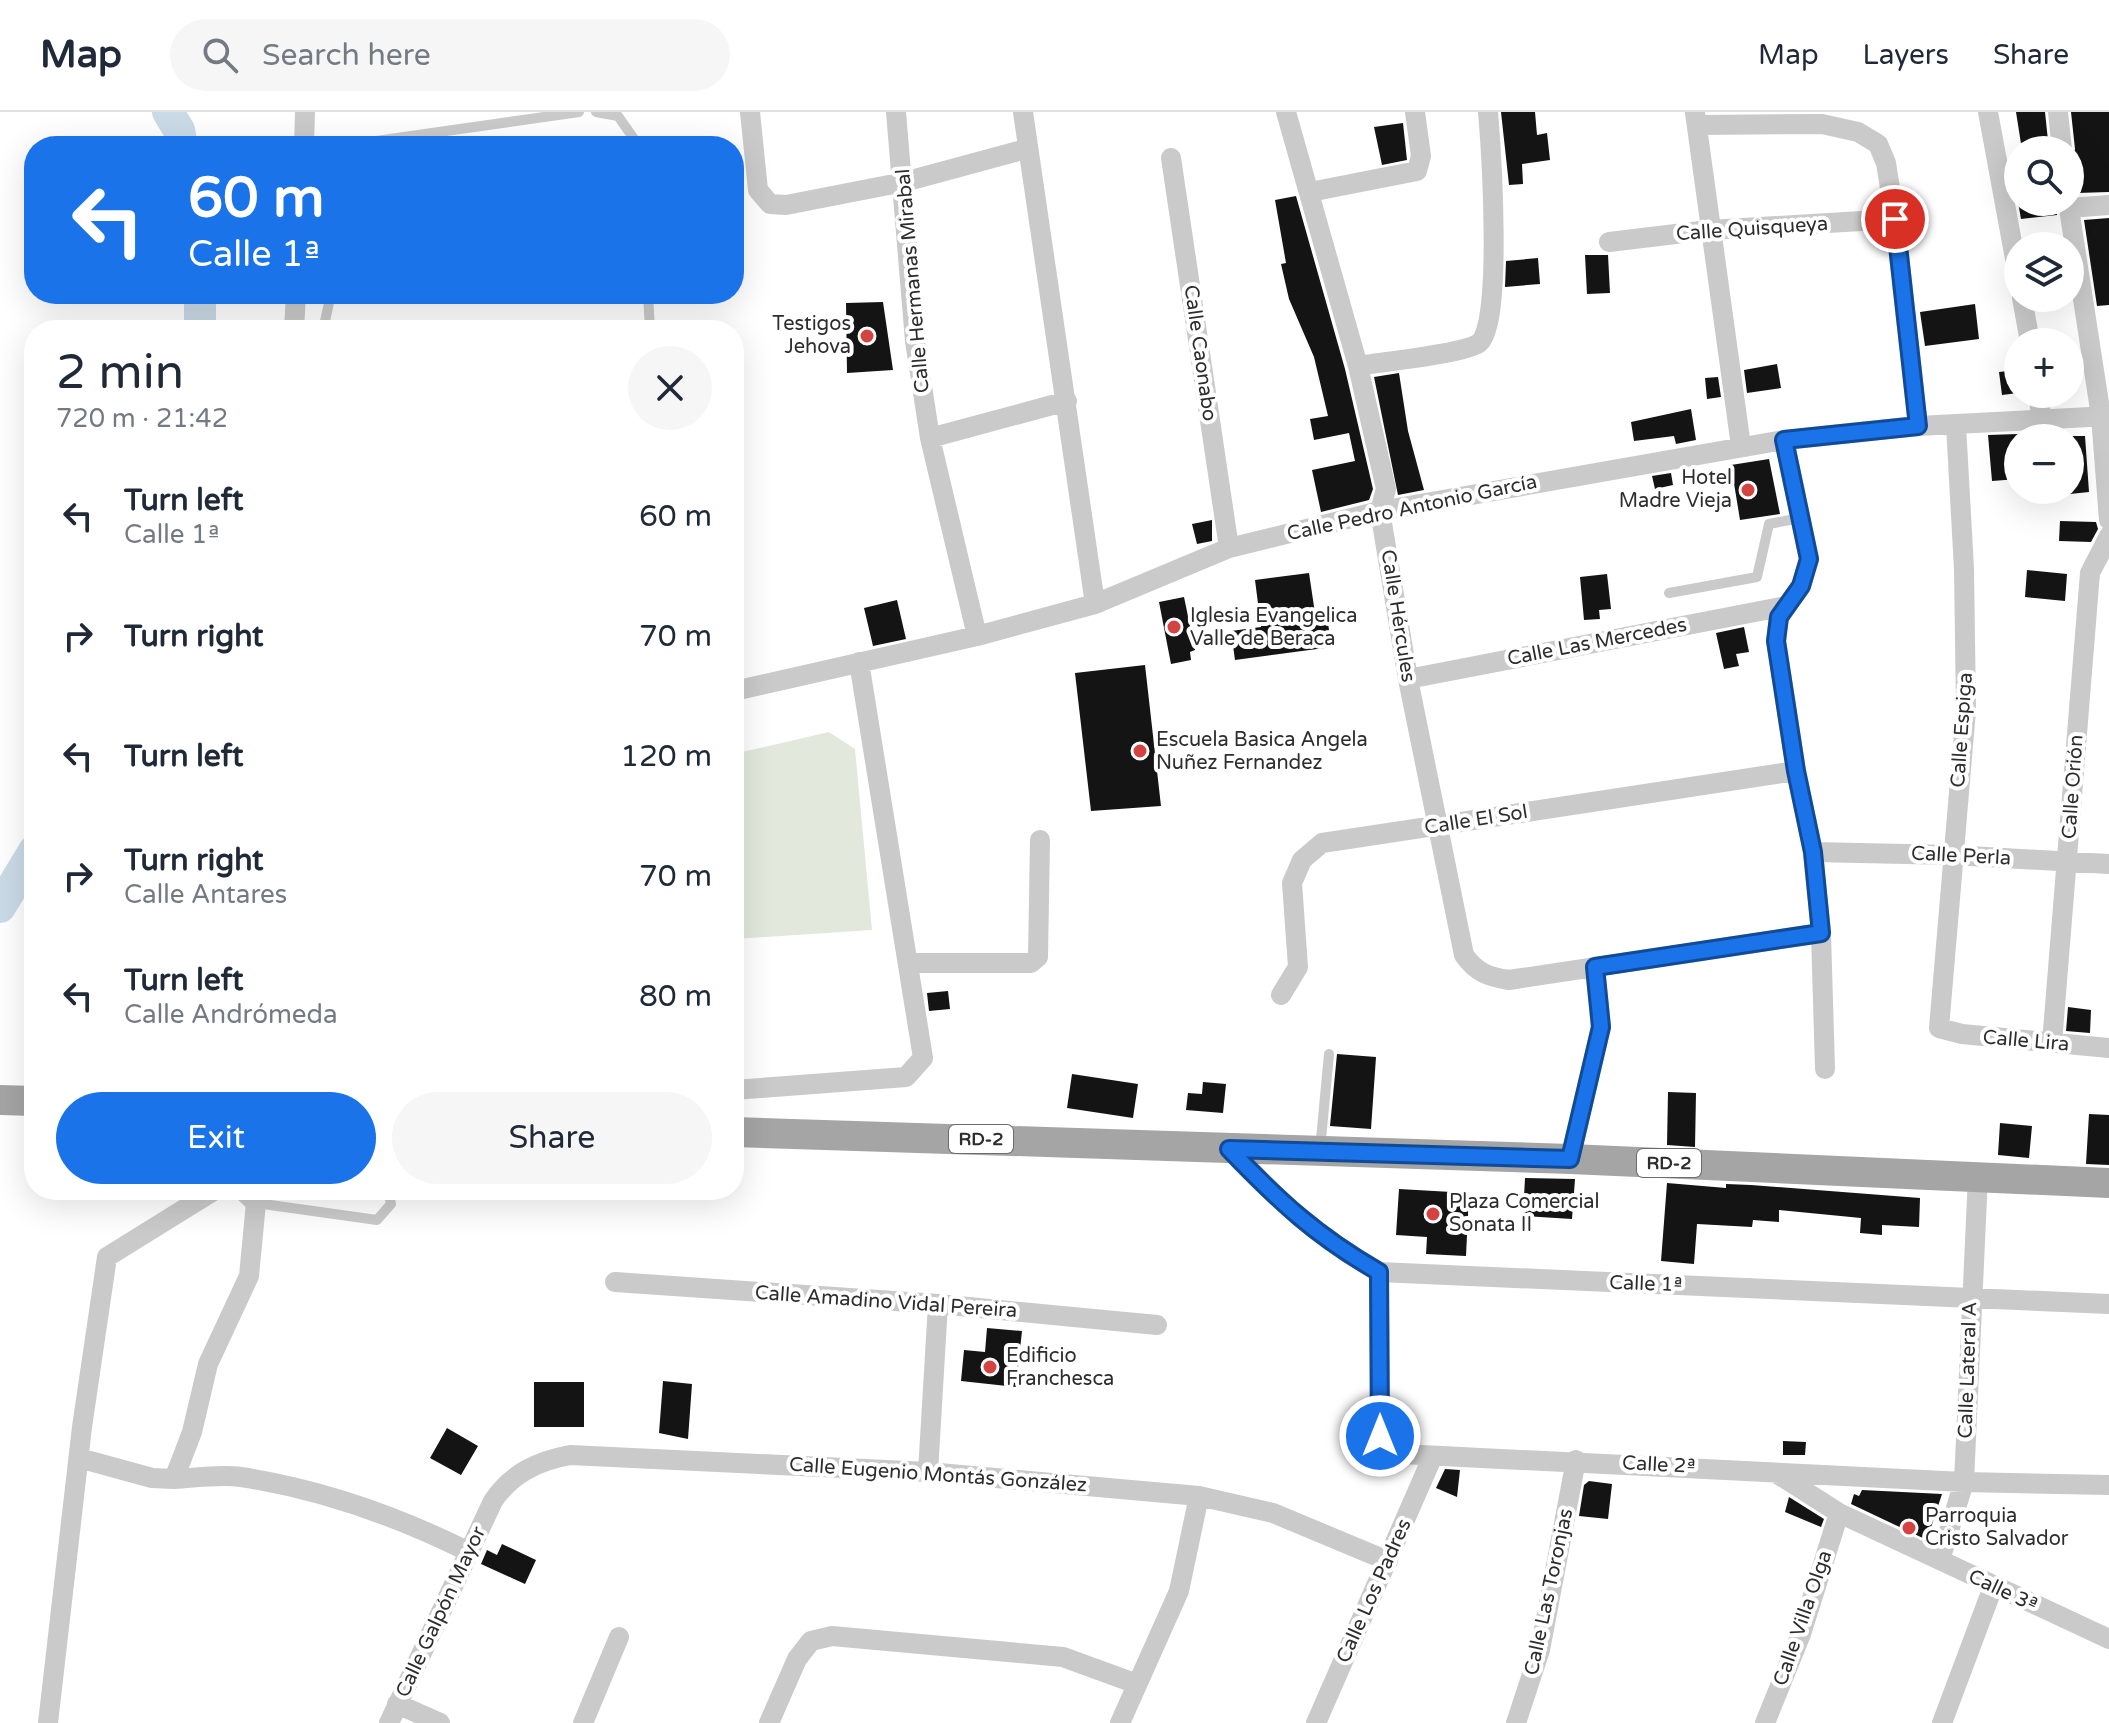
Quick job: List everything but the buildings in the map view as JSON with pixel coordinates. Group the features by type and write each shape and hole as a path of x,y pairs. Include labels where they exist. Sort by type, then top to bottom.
{"main road":[{"path":"0,1100 24,1101"},
{"name":"RD-2","path":"744,1132 1570,1159 2109,1183"}],"street":[{"path":"304,136 305,112"},
{"path":"750,112 758,190 770,204 786,205 904,182 1026,149"},
{"name":"Calle Hermanas Mirabal","path":"896,112 915,341 930,438 977,636"},
{"path":"1023,112 1095,604"},
{"name":"Calle Hércules","path":"1286,112 1358,366 1386,489 1380,511 1408,679 1464,955 1474,969 1489,977 1509,980 1821,933"},
{"path":"1310,192 1417,171 1421,156 1415,112"},
{"path":"1358,366 1470,347 1485,335 1492,301 1492,155 1488,112"},
{"path":"1988,112 2010,232"},
{"path":"2058,112 2061,136"},
{"path":"1741,446 1696,118 1822,124 1866,135 1882,150 1895,219 1918,426"},
{"name":"Calle Caonabo","path":"1171,158 1229,548"},
{"path":"2084,205 2109,205"},
{"path":"2070,216 2105,416 2109,520"},
{"name":"Calle Quisqueya","path":"1609,242 1709,230 1895,219"},
{"path":"930,438 1067,401"},
{"path":"2040,408 2042,420"},
{"name":"Calle Pedro Antonio García","path":"744,689 977,636 1095,604 1229,548 1380,511 1784,440 1918,426 2105,416"},
{"name":"Calle Espiga","path":"1943,1031 1939,1028 1939,1010 1966,710 1964,569 1956,425"},
{"path":"1784,440 1809,559 1801,586 1779,617 1776,641 1796,771 1813,852 1821,933 1825,1069"},
{"name":"Calle Orión","path":"2052,1043 2090,573 2109,536"},
{"name":"Calle Las Mercedes","path":"1408,679 1786,606"},
{"path":"744,1089 906,1077 923,1058 859,662"},
{"name":"Calle El Sol","path":"1281,995 1298,967 1292,883 1302,860 1322,843 1796,771"},
{"path":"908,963 1031,963 1038,957 1040,840"},
{"name":"Calle Perla","path":"1813,852 1952,855 2109,864"},
{"path":"1570,1159 1601,1027 1595,967"},
{"name":"Calle Lira","path":"1943,1031 2109,1048"},
{"name":"Calle 1ª","path":"1229,1149 1282,1204 1327,1242 1379,1272 2109,1304"},
{"name":"Calle Lateral A","path":"1940,1560 1964,1482 1978,1176"},
{"path":"48,1723 79,1458 107,1257 199,1200"},
{"path":"174,1479 192,1432 208,1364 249,1276 249,1200"},
{"name":"Calle 2ª","path":"1379,1272 1380,1436 1402,1454 1432,1458 1576,1460 1964,1482 2109,1485"},
{"name":"Calle Amadino Vidal Pereira","path":"615,1282 938,1304 1157,1325"},
{"path":"928,1472 938,1304"},
{"name":"Calle Eugenio Montás González","path":"493,1501 502,1488 538,1461 570,1455 928,1472 1199,1496 1273,1513 1388,1561"},
{"path":"79,1458 152,1478 239,1477 415,1525 469,1552"},
{"name":"Calle Los Padres","path":"1316,1723 1432,1458"},
{"name":"Calle Las Toronjas","path":"1516,1723 1540,1650 1576,1460"},
{"name":"Calle 3ª","path":"1773,1471 1839,1513 2109,1639"},
{"path":"1120,1723 1179,1591 1199,1496"},
{"name":"Calle Galpón Mayor","path":"393,1714 493,1501"},
{"name":"Calle Villa Olga","path":"1765,1723 1801,1634 1839,1513"},
{"path":"1942,1723 1993,1587"},
{"path":"769,1723 797,1659 811,1641 832,1636 1063,1657 1137,1684"},
{"path":"583,1723 619,1637"},
{"path":"393,1714 440,1723"}],"lane":[{"path":"411,136 579,112"},
{"path":"596,112 618,116 632,136"},
{"path":"1669,593 1757,577 1769,524 1800,518"},
{"path":"1320,1152 1329,1054"},
{"path":"270,1200 377,1220 391,1204 390,1200"}],"shaded area":[{"path":"829,732 855,749 872,930 744,938 744,752"}],"waterway":[{"path":"168,112 180,136"},
{"path":"200,304 200,320"},
{"path":"0,907 24,867"}],"place":[{"name":"Testigos Jehova","path":"867,336"},
{"name":"Hotel Madre Vieja","path":"1748,490"},
{"name":"Iglesia Evangelica Valle de Beraca","path":"1174,627"},
{"name":"Escuela Basica Angela Nuñez Fernandez","path":"1140,751"},
{"name":"Plaza Comercial Sonata II","path":"1433,1214"},
{"name":"Edificio Franchesca","path":"990,1367"},
{"name":"Parroquia Cristo Salvador","path":"1909,1528"}],"route":[{"path":"1380,1436 1379,1272 1327,1242 1282,1204 1229,1149 1570,1159 1601,1027 1595,967 1821,933 1813,852 1796,771 1776,641 1779,617 1801,586 1809,559 1784,440 1918,426 1895,219"}]}
